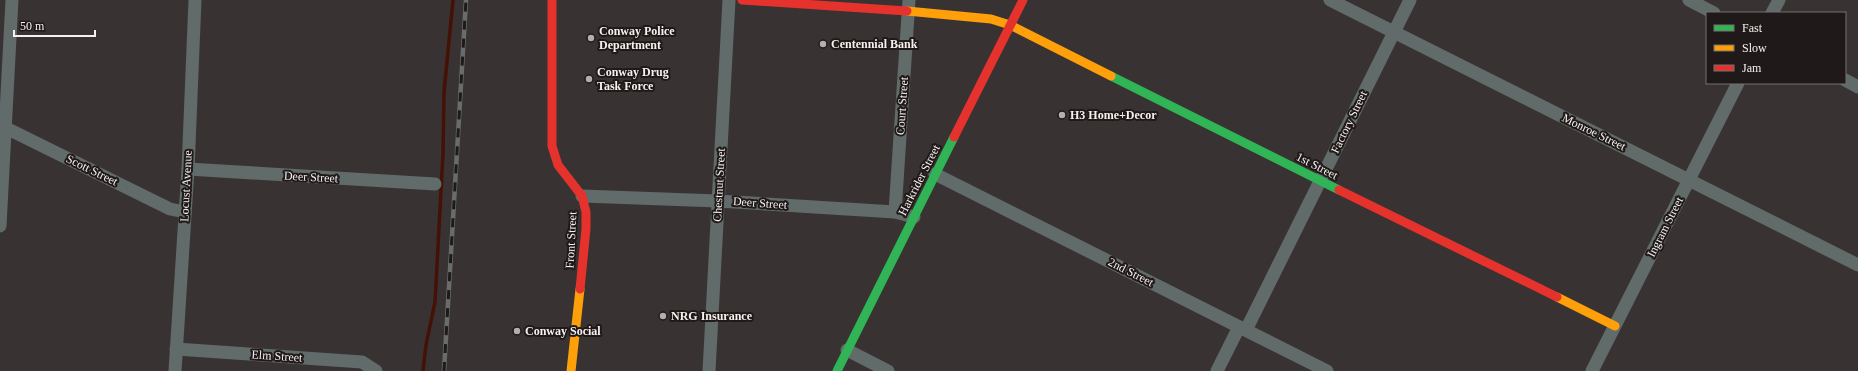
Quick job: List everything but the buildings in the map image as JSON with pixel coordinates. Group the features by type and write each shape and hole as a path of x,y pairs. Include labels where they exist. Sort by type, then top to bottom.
{"street":[{"path":"0,226 3,126 12,0"},
{"name":"Locust Avenue","path":"175,371 188,170 195,0"},
{"name":"Front Street","path":"552,0 552,146 558,165 582,196 586,212 586,229 570,371"},
{"name":"Chestnut Street","path":"709,371 729,0"},
{"name":"1st Street","path":"742,0 909,5 991,19 1010,25 1320,181 1615,326"},
{"name":"Harkrider Street","path":"837,371 1023,0"},
{"name":"Monroe Street","path":"1330,0 1858,265"},
{"name":"Factory Street","path":"1217,371 1243,329 1320,181 1410,0"},
{"path":"1689,0 1712,12"},
{"path":"1773,12 1779,0"},
{"name":"Court Street","path":"895,212 909,5"},
{"path":"1846,81 1858,87"},
{"name":"Ingram Street","path":"1592,371 1738,84"},
{"name":"Scott Street","path":"3,126 170,209 185,212"},
{"name":"Deer Street","path":"188,170 435,184"},
{"name":"2nd Street","path":"935,174 1327,371"},
{"name":"Deer Street","path":"582,196 718,201 895,212 914,217"},
{"name":"Elm Street","path":"176,349 362,362 376,371"},
{"path":"847,350 888,371"}],"waterway":[{"path":"423,371 426,345 435,302 443,154 444,92 453,0"}],"railway":[{"path":"444,371 466,0"}],"traffic: fast":[{"path":"1111,76 1339,190"},
{"path":"837,371 954,137"}],"traffic: slow":[{"path":"907,11 991,19 1010,25 1111,76"},
{"path":"571,371 580,289"},
{"path":"1557,297 1615,326"}],"traffic: jam":[{"path":"552,0 552,146 558,165 582,196 586,212 586,229 580,289"},
{"path":"742,0 907,11"},
{"path":"954,137 1023,0"},
{"path":"1339,190 1557,297"}],"place":[{"name":"Conway Police Department","path":"591,38"},
{"name":"Centennial Bank","path":"823,44"},
{"name":"Conway Drug Task Force","path":"589,79"},
{"name":"H3 Home+Decor","path":"1062,115"},
{"name":"NRG Insurance","path":"663,316"},
{"name":"Conway Social","path":"517,331"}]}
